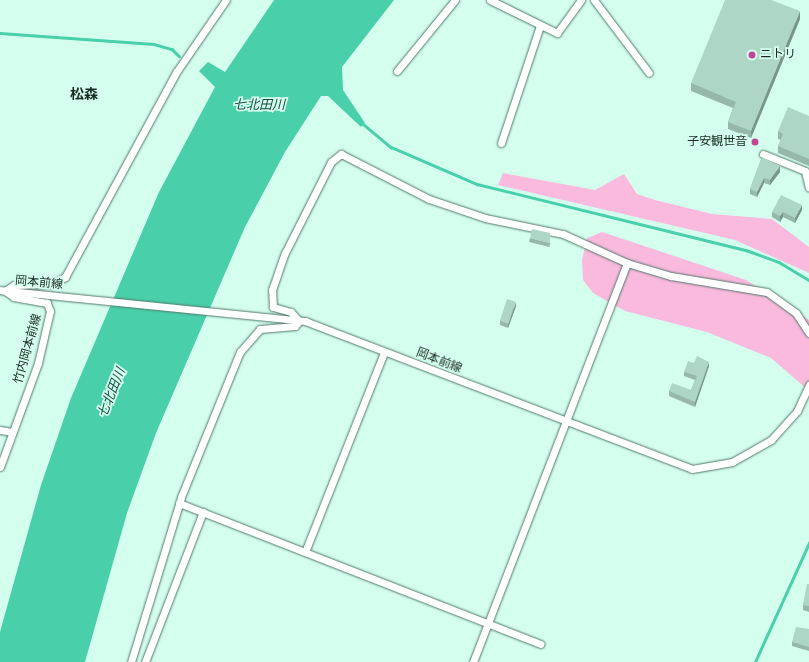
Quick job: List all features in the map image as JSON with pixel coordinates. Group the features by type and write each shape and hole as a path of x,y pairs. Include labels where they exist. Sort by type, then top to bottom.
{"street":[{"path":"2,291 14,285 52,284 65,277 177,71 226,0"},
{"path":"397,71 455,0"},
{"path":"490,0 552,33 560,32 581,0"},
{"path":"594,0 648,72"},
{"path":"501,143 540,26"},
{"path":"131,662 179,503 240,352 260,329 295,326 302,321 291,312 273,307 272,290 292,239 331,162 341,154 429,199 485,218 563,234 627,263 671,276 767,292 796,313 809,333"},
{"path":"763,154 805,171 809,188"},
{"path":"473,662 627,263"},
{"name":"岡本前線","path":"2,291 77,297 302,321 685,467 700,469 732,462 772,440 797,411 809,385"},
{"name":"竹内岡本前線","path":"0,467 38,363 50,312 47,303 14,297 2,291"},
{"path":"305,552 384,352"},
{"path":"0,430 12,432"},
{"path":"179,503 489,622 540,644"},
{"path":"145,662 203,512"}],"shaded area":[{"path":"503,173 595,190 624,174 637,194 655,200 712,214 772,219 809,247 809,273 735,240 498,185"},
{"path":"602,232 746,280 809,320 809,391 771,358 707,332 625,311 593,293 583,280 582,260 587,238"}],"water":[{"name":"七北田川","path":"274,0 394,0 342,67 343,90 365,123 361,127 328,96 321,96 285,152 245,227 156,433 127,513 85,662 0,662 0,632 41,485 71,398 159,192 215,87 199,71 208,62 225,72"}],"building":[{"path":"725,0 771,0 800,11 751,131 728,122 736,102 691,83"},
{"path":"788,107 809,116 809,159 778,146 783,134 778,131"},
{"path":"762,157 780,166 770,180 764,178 757,192 750,189"},
{"path":"781,195 802,205 795,218 783,212 780,216 772,212"},
{"path":"532,229 550,233 550,243 530,238"},
{"path":"507,299 516,302 508,324 500,321"},
{"path":"697,356 709,362 695,402 669,391 672,383 691,390 697,376 684,372 688,361 694,363"},
{"path":"807,584 809,584 809,606 803,605"},
{"path":"796,627 809,629 809,647 792,642"}],"waterway":[{"path":"0,33 154,44 172,49 179,56"},
{"path":"362,123 391,147 477,184 746,250 779,262 809,280"},
{"path":"755,662 809,543"}],"place":[{"name":"ニトリ","path":"752,55"},
{"name":"子安観世音","path":"755,142"}],"district":[{"name":"松森","path":"84,95"}]}
